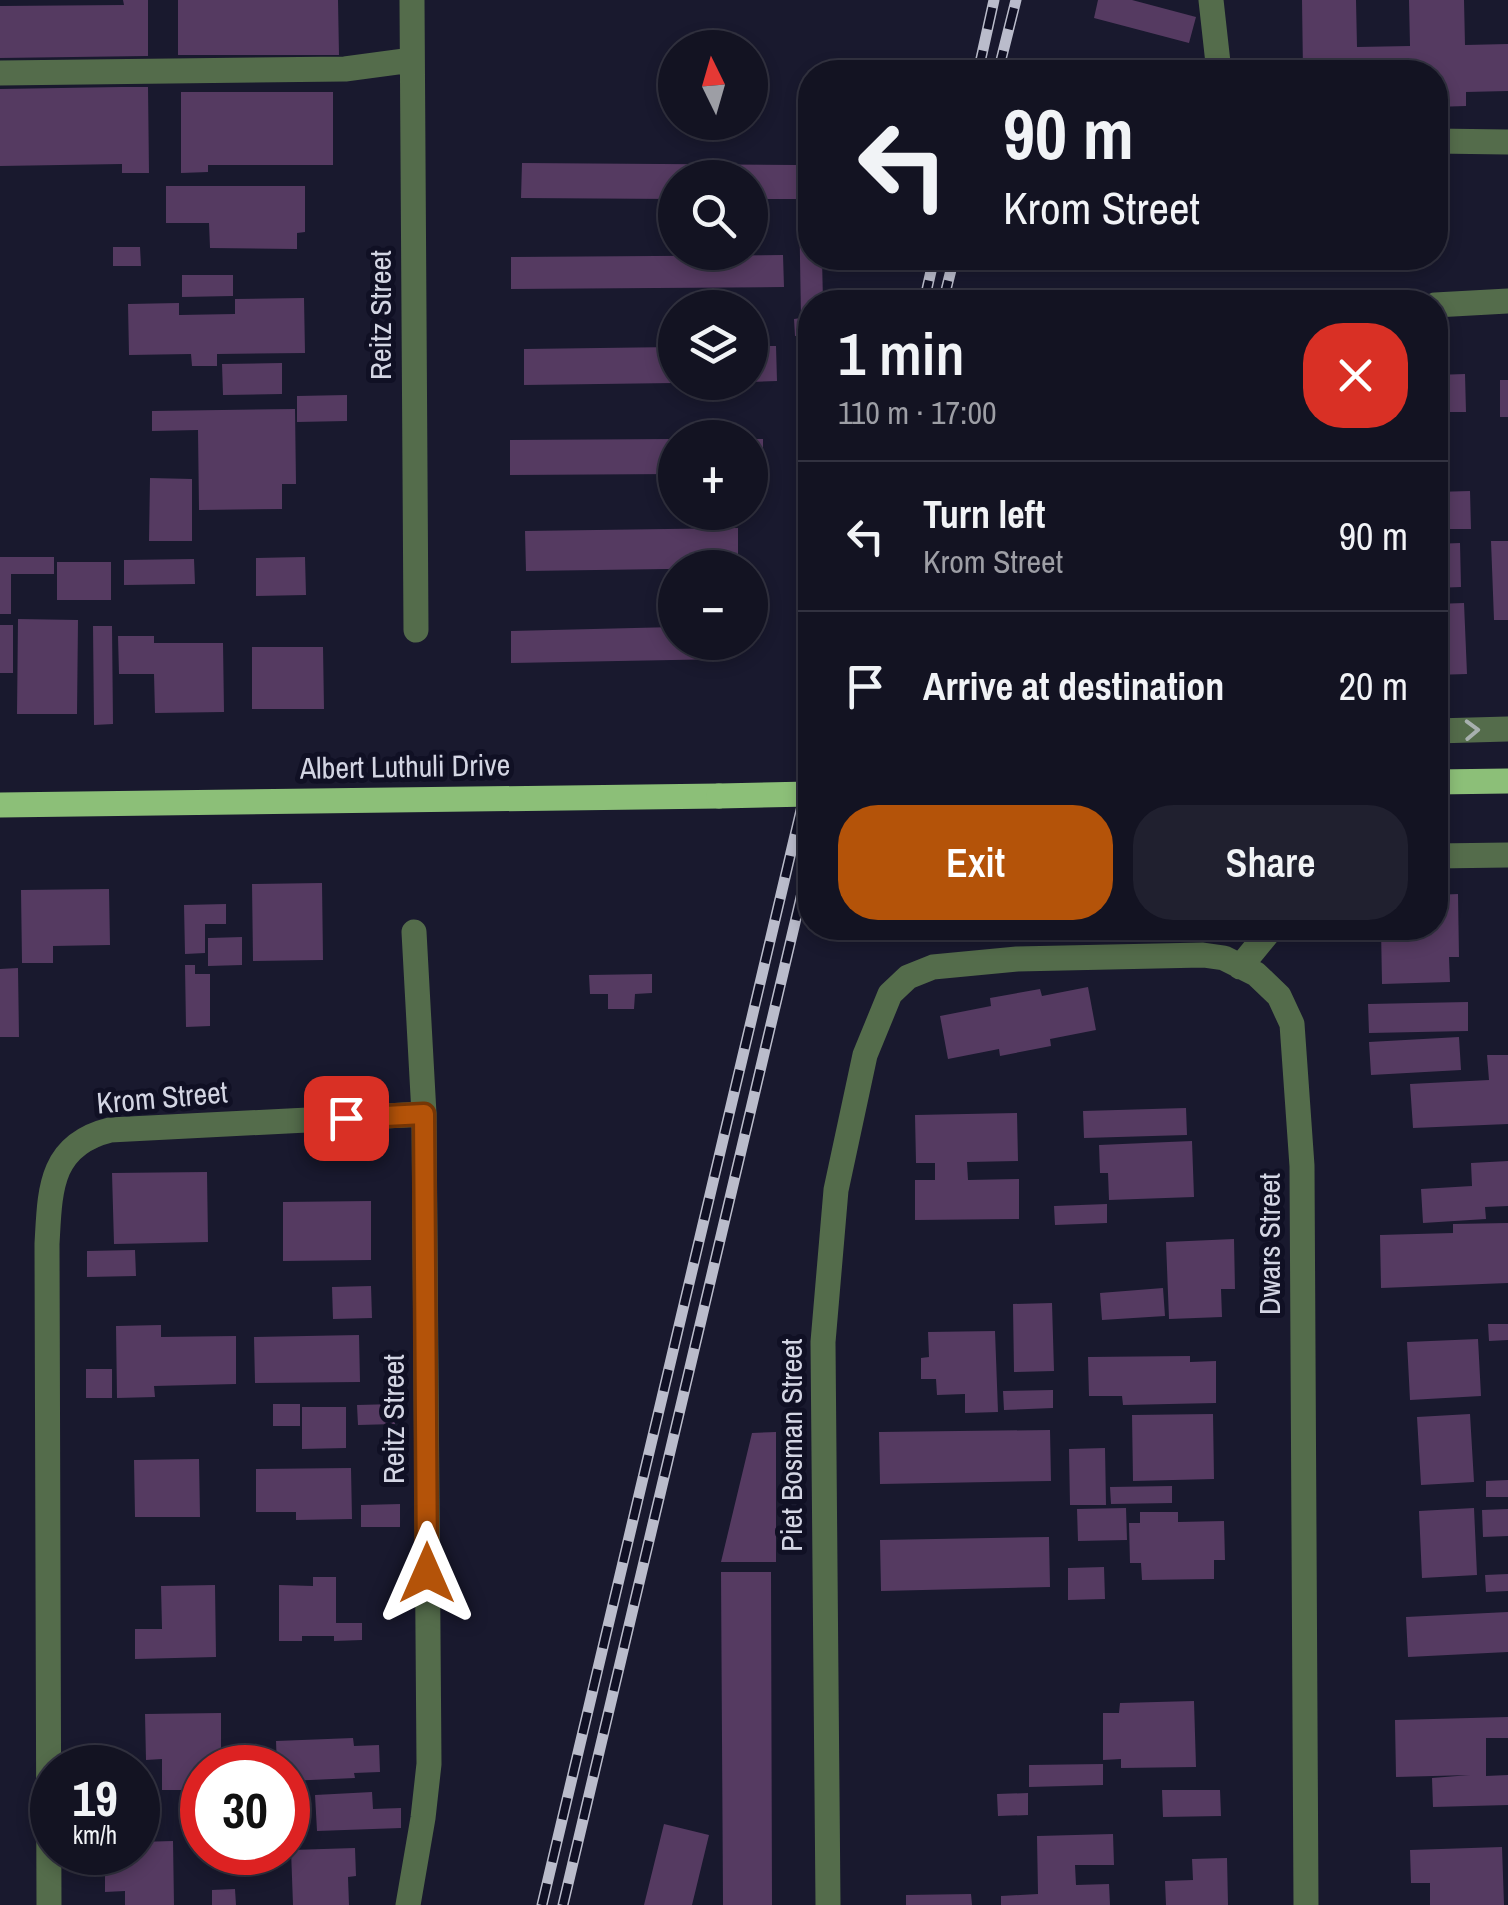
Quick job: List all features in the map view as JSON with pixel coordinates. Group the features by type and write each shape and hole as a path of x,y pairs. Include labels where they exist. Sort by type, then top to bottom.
{"main road":[{"path":"1448,782 1508,781"},
{"name":"Albert Luthuli Drive","path":"0,805 798,794"}],"street":[{"name":"Reitz Street","path":"412,0 416,630"},
{"path":"1211,0 1218,60"},
{"path":"0,73 344,69 412,60"},
{"path":"1448,141 1506,142"},
{"path":"1448,304 1508,301"},
{"path":"1448,731 1508,729"},
{"path":"1448,856 1508,854"},
{"name":"Reitz Street","path":"408,1905 428,1764 424,1114 414,932"},
{"path":"1240,967 1262,940"},
{"name":"Dwars Street","path":"890,994 908,976 933,967 1017,959 1203,955 1224,958 1256,974 1279,996 1292,1024 1302,1166 1306,1905"},
{"name":"Piet Bosman Street","path":"828,1905 823,1342 836,1190 865,1055 890,994"},
{"name":"Krom Street","path":"49,1905 47,1244 50,1191 60,1166 74,1146 89,1135 110,1130 424,1114"}],"building":[{"path":"123,0 148,0 148,56 0,58 0,6 124,5"},
{"path":"178,0 338,0 339,55 178,55"},
{"path":"1098,0 1132,0 1196,17 1189,43 1094,18"},
{"path":"1302,0 1356,0 1357,47 1410,46 1409,0 1464,0 1465,45 1508,44 1508,91 1466,92 1466,106 1448,107 1448,60 1303,60"},
{"path":"148,87 149,173 122,173 122,164 0,166 0,89"},
{"path":"181,92 333,92 333,165 208,165 208,172 181,173"},
{"path":"522,163 658,164 658,199 521,198"},
{"path":"768,165 797,165 797,199 768,199"},
{"path":"166,186 305,186 305,232 297,233 297,249 210,248 209,223 166,223"},
{"path":"113,247 140,247 141,266 113,266"},
{"path":"768,255 783,255 784,287 511,289 511,257 658,256 658,270 768,270"},
{"path":"800,270 822,270 823,290 801,290"},
{"path":"182,275 233,275 233,296 182,297"},
{"path":"304,298 305,353 217,354 217,366 192,366 191,354 129,355 128,304 179,303 179,315 235,314 235,299"},
{"path":"768,346 776,346 777,381 768,381"},
{"path":"658,347 658,383 524,385 524,349"},
{"path":"282,363 282,394 223,395 222,364"},
{"path":"1465,374 1466,412 1448,412 1448,375"},
{"path":"1500,380 1508,380 1508,417 1500,417"},
{"path":"347,395 347,421 297,422 297,396"},
{"path":"295,409 296,484 282,484 282,509 199,510 198,430 152,431 152,411"},
{"path":"658,439 658,474 510,475 510,440"},
{"path":"150,478 192,479 192,541 149,541"},
{"path":"1470,491 1471,529 1448,529 1448,492"},
{"path":"738,530 738,550 658,550 658,569 526,571 525,531"},
{"path":"1491,541 1508,541 1508,620 1494,620"},
{"path":"1448,543 1460,543 1461,587 1448,588"},
{"path":"0,557 54,557 54,574 11,574 11,614 0,614"},
{"path":"305,557 306,595 256,596 256,558"},
{"path":"194,559 195,584 124,585 124,560"},
{"path":"57,562 111,562 111,600 57,600"},
{"path":"1464,603 1467,674 1448,675 1448,604"},
{"path":"18,619 78,620 77,714 17,714"},
{"path":"0,625 13,625 13,673 0,673"},
{"path":"93,626 112,626 113,724 94,725"},
{"path":"658,627 658,660 673,660 511,663 511,631"},
{"path":"118,636 154,636 154,643 223,643 224,712 155,713 154,674 119,674"},
{"path":"252,647 323,647 324,709 252,709"},
{"path":"322,883 323,960 253,961 252,884"},
{"path":"109,889 110,945 53,946 53,963 22,963 21,890"},
{"path":"1448,894 1458,894 1459,957 1449,957 1450,982 1382,984 1381,940 1448,940"},
{"path":"226,904 226,924 205,924 205,953 185,954 184,905"},
{"path":"242,937 242,965 208,966 208,938"},
{"path":"185,965 195,965 195,974 210,974 210,1026 186,1027"},
{"path":"18,968 19,1037 0,1037 0,969"},
{"path":"652,974 652,993 635,994 634,1009 608,1009 608,994 590,994 589,975"},
{"path":"1088,987 1096,1030 1050,1039 1051,1046 1000,1056 999,1049 948,1059 940,1016 991,1006 990,998 1040,989 1042,996"},
{"path":"1468,1002 1468,1031 1369,1033 1368,1004"},
{"path":"1459,1037 1461,1070 1371,1075 1369,1042"},
{"path":"1487,1055 1508,1055 1508,1124 1413,1128 1410,1084 1489,1080"},
{"path":"1186,1108 1187,1135 1084,1138 1083,1111"},
{"path":"1017,1113 1018,1161 967,1162 968,1180 1019,1179 1019,1219 915,1220 915,1180 935,1180 935,1163 916,1163 915,1115"},
{"path":"1192,1141 1194,1197 1109,1200 1108,1173 1100,1173 1099,1145"},
{"path":"1508,1161 1508,1206 1485,1207 1486,1219 1423,1223 1421,1189 1472,1186 1471,1163"},
{"path":"207,1172 208,1242 114,1244 112,1173"},
{"path":"371,1201 371,1260 283,1261 283,1202"},
{"path":"1107,1204 1107,1223 1055,1225 1054,1206"},
{"path":"1508,1223 1508,1283 1381,1288 1380,1235 1453,1233 1453,1224"},
{"path":"1234,1239 1235,1289 1221,1289 1222,1317 1169,1319 1166,1242"},
{"path":"135,1250 136,1276 87,1277 87,1251"},
{"path":"371,1286 372,1318 333,1319 332,1287"},
{"path":"1163,1288 1165,1316 1102,1320 1100,1293"},
{"path":"1052,1303 1054,1371 1014,1372 1013,1304"},
{"path":"1488,1324 1508,1324 1508,1340 1489,1341"},
{"path":"161,1325 161,1337 236,1336 236,1384 154,1386 155,1397 117,1398 116,1326"},
{"path":"995,1331 998,1412 965,1413 965,1394 937,1395 936,1379 921,1379 921,1358 929,1357 928,1332"},
{"path":"359,1335 360,1382 255,1383 254,1337"},
{"path":"1478,1339 1481,1396 1410,1400 1407,1342"},
{"path":"1190,1356 1190,1362 1216,1361 1216,1403 1123,1405 1122,1396 1089,1396 1088,1357"},
{"path":"86,1369 112,1369 112,1398 86,1398"},
{"path":"1053,1390 1053,1408 1004,1410 1003,1391"},
{"path":"273,1404 300,1404 300,1426 273,1426"},
{"path":"395,1404 395,1424 358,1425 357,1405"},
{"path":"302,1407 346,1407 346,1448 302,1449"},
{"path":"1213,1414 1214,1479 1133,1481 1132,1415"},
{"path":"1470,1414 1474,1482 1421,1485 1417,1417"},
{"path":"1050,1430 1051,1481 880,1484 879,1432"},
{"path":"776,1432 776,1562 721,1562 752,1433"},
{"path":"1105,1448 1106,1505 1070,1505 1069,1449"},
{"path":"199,1459 200,1517 135,1517 134,1460"},
{"path":"351,1468 352,1519 296,1520 296,1512 256,1512 256,1469"},
{"path":"1508,1480 1508,1497 1486,1497 1486,1481"},
{"path":"1172,1486 1172,1503 1111,1504 1110,1487"},
{"path":"400,1504 400,1527 361,1527 361,1505"},
{"path":"1126,1508 1127,1540 1078,1541 1077,1509"},
{"path":"1474,1508 1477,1575 1422,1578 1419,1511"},
{"path":"1508,1509 1508,1536 1483,1537 1482,1510"},
{"path":"1140,1512 1178,1512 1178,1522 1224,1521 1225,1560 1214,1560 1214,1579 1142,1580 1141,1563 1130,1563 1129,1523 1140,1523"},
{"path":"1049,1537 1050,1587 881,1591 880,1540"},
{"path":"1104,1567 1105,1599 1068,1600 1068,1568"},
{"path":"721,1572 771,1572 772,1905 723,1905"},
{"path":"1508,1574 1508,1591 1486,1592 1485,1575"},
{"path":"313,1577 336,1577 336,1623 362,1623 362,1640 302,1636 302,1641 279,1641 279,1585 313,1586"},
{"path":"215,1585 216,1657 135,1659 135,1629 162,1629 161,1586"},
{"path":"1508,1612 1508,1652 1408,1657 1406,1617"},
{"path":"1194,1701 1196,1767 1121,1768 1121,1759 1103,1760 1103,1713 1119,1713 1120,1703"},
{"path":"221,1713 221,1745 180,1745 180,1790 162,1790 160,1745 146,1745 145,1714"},
{"path":"1508,1717 1508,1738 1486,1738 1486,1776 1508,1775 1508,1805 1433,1807 1432,1778 1470,1775 1396,1777 1395,1720"},
{"path":"353,1738 354,1746 379,1745 380,1772 354,1773 355,1778 310,1780 310,1745 276,1745 276,1741"},
{"path":"1103,1764 1103,1785 1029,1787 1029,1765"},
{"path":"1162,1790 1220,1790 1221,1816 1163,1817"},
{"path":"372,1792 373,1809 401,1808 401,1828 317,1831 315,1795"},
{"path":"1028,1793 1028,1815 998,1816 997,1794"},
{"path":"664,1824 709,1835 692,1905 644,1905"},
{"path":"1113,1834 1114,1865 1075,1865 1076,1885 1109,1884 1110,1905 1001,1905 1001,1896 1038,1894 1037,1836"},
{"path":"160,1841 173,1841 174,1905 125,1905 125,1891 105,1892 105,1875 160,1875"},
{"path":"1502,1847 1504,1905 1430,1905 1430,1883 1411,1883 1410,1850"},
{"path":"355,1848 356,1876 348,1877 349,1905 293,1905 292,1875 310,1875 310,1849"},
{"path":"1227,1858 1228,1905 1166,1905 1165,1881 1193,1880 1192,1859"},
{"path":"235,1889 236,1905 212,1905 212,1890"},
{"path":"971,1894 972,1905 906,1905 906,1895"}],"railway":[{"path":"981,60 994,0"},
{"path":"1001,60 1016,0"},
{"path":"927,290 931,270"},
{"path":"946,290 951,270"},
{"path":"542,1905 798,823"},
{"path":"563,1905 798,910"}],"route":[{"path":"346,1118 424,1114 427,1573"}]}
